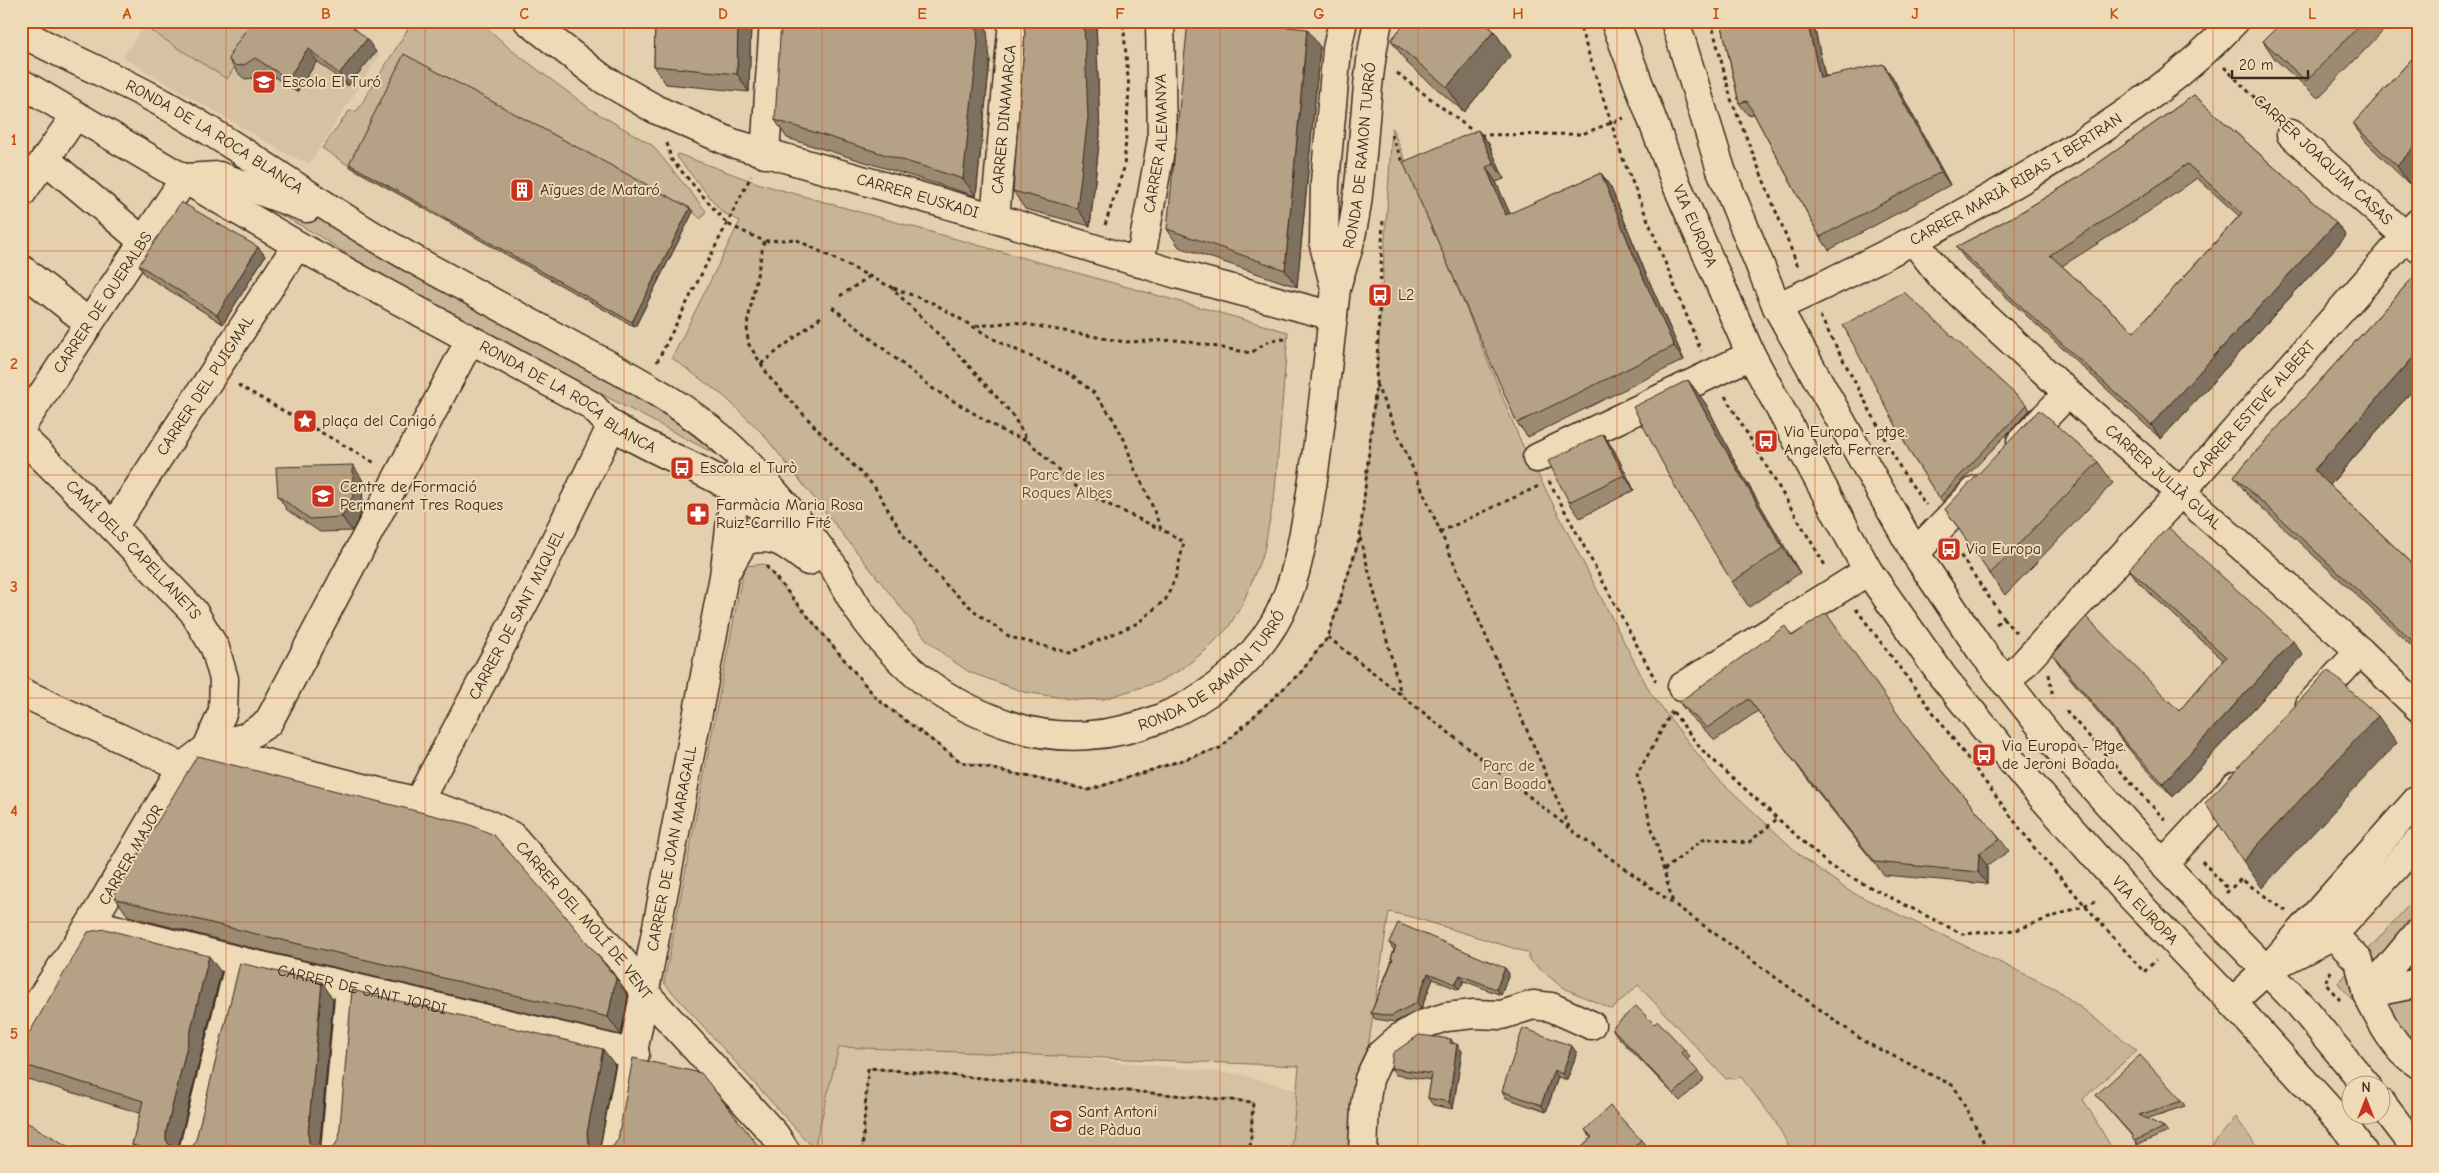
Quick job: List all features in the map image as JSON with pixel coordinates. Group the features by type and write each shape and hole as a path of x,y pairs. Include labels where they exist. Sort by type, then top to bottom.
{"street":[{"name":"CARRER EUSKADI","path":"528,21 603,79 657,110 732,143 759,164 995,218 1140,263 1333,316"},
{"path":"759,164 774,21"},
{"name":"CARRER DINAMARCA","path":"995,218 1013,21"},
{"name":"CARRER ALEMANYA","path":"1140,263 1162,139 1160,21"},
{"name":"RONDA DE RAMON TURRÓ","path":"1335,288 1324,245 1325,182 1337,49 1342,21"},
{"name":"RONDA DE RAMON TURRÓ","path":"857,608 895,656 926,684 953,702 1016,728 1041,734 1074,735 1108,732 1138,726 1192,703 1220,685 1255,649 1274,624 1288,594 1296,570 1315,471 1335,288 1349,247 1357,204 1371,54 1378,21"},
{"name":"VIA EUROPA","path":"1615,21 1676,183 1750,356 1868,571 1954,691 2029,782 2126,891 2232,1002 2346,1128 2363,1152"},
{"path":"1675,21 1721,170 1777,307 1915,553 2006,683 2059,749 2163,864 2300,1005 2359,1076"},
{"name":"CARRER MARIÀ RIBAS I BERTRAN","path":"1777,307 1914,241 2000,194 2116,121 2207,51 2235,21"},
{"name":"RONDA DE LA ROCA BLANCA","path":"21,32 164,104 401,253"},
{"name":"RONDA DE LA ROCA BLANCA","path":"21,83 297,245 592,405 612,426 702,469 736,490 770,515 824,580 857,608"},
{"path":"21,194 76,116"},
{"name":"CARRER JOAQUIM CASAS","path":"2291,134 2414,236"},
{"path":"45,159 143,241"},
{"name":"RONDA DE LA ROCA BLANCA","path":"185,178 219,176 305,207 401,253 646,386 693,415 736,452 773,491 835,570 857,608"},
{"name":"CARRER DE QUERALBS","path":"21,426 185,178"},
{"name":"CARRER ESTEVE ALBERT","path":"2006,683 2414,236"},
{"name":"CARRER JULIÀ GUAL","path":"1914,241 1942,278 2068,393 2360,652 2418,707"},
{"name":"CARRER DEL PUIGMAL","path":"114,527 297,245"},
{"path":"21,269 89,324"},
{"path":"207,748 246,737 268,723 470,340"},
{"path":"1543,470 1750,356"},
{"path":"1915,553 2068,393"},
{"name":"CARRER DE SANT MIQUEL","path":"418,802 532,588 612,426"},
{"name":"CAMÍ DELS CAPELLANETS","path":"21,436 114,527 193,611 214,648 224,679"},
{"name":"CARRER DE JOAN MARAGALL","path":"614,1152 646,994 724,576 736,490 736,452"},
{"name":"CARRER DE JOAN MARAGALL","path":"724,576 732,558 744,541 758,537 771,538 784,543 808,561"},
{"path":"1671,698 1868,571"},
{"path":"2292,725 2360,652"},
{"name":"CARRER MAJOR","path":"21,1028 91,923 182,767 207,748 223,711 224,679"},
{"path":"21,692 182,767"},
{"name":"CARRER DEL MOLÍ DE VENT","path":"207,748 418,802 486,824 512,836 624,962 646,994 775,1135 786,1152"},
{"path":"2163,864 2251,768"},
{"path":"2232,1002 2266,970 2418,799"},
{"path":"2266,970 2332,936 2418,842"},
{"path":"2313,915 2332,936 2359,960 2367,994 2384,1029 2411,1060 2418,1064"},
{"name":"CARRER DE SANT JORDI","path":"91,923 240,961 634,1054"},
{"path":"2367,994 2418,933"},
{"path":"194,1152 240,961"},
{"path":"2367,994 2418,983"},
{"path":"335,1152 350,987"},
{"path":"1363,1152 1366,1097 1370,1079 1380,1054 1399,1038 1421,1025 1446,1017 1502,1014 1533,1005 1551,1007 1591,1025"},
{"path":"2392,1117 2418,1151"}],"path":[{"path":"1097,249 1124,168 1129,89 1123,21"},
{"path":"1711,21 1731,99 1801,274"},
{"name":"CARRER JOAQUIM CASAS","path":"2207,51 2291,134"},
{"path":"1371,54 1478,134 1582,134 1648,109"},
{"path":"657,110 671,159 727,224 764,241 795,239 890,287 935,304 1000,342 1071,375 1094,393 1112,417 1125,441 1161,529"},
{"path":"1387,136 1387,126 1407,171"},
{"path":"646,386 759,164"},
{"path":"764,564 878,700 961,762 1090,790 1220,748 1301,672 1328,637 1360,537 1376,384 1383,216"},
{"path":"764,241 747,325 748,343 770,378 874,486 904,536 948,587 978,614 1010,637 1070,653 1138,623 1166,599 1176,576 1184,542 1161,529 1082,492 1027,440 1012,414 957,353 890,287"},
{"path":"840,296 871,276"},
{"path":"832,307 932,388 1008,434 1027,440"},
{"path":"1818,311 1902,471 1930,512"},
{"path":"761,364 822,316"},
{"path":"975,326 1014,322 1125,342 1178,340 1251,353 1265,343 1278,338 1287,340"},
{"path":"214,372 398,476"},
{"path":"1376,384 1570,829"},
{"path":"1440,532 1543,470 1701,749 1831,867 1962,934 2016,930 2126,891"},
{"path":"1360,537 1401,695"},
{"path":"1953,545 2004,619"},
{"path":"1328,637 1570,829 1865,1042 1954,1086 1989,1152"},
{"path":"1671,698 1638,775 1674,904"},
{"path":"1664,870 1705,838 1748,843 1778,819"},
{"path":"862,1152 868,1068 1253,1102 1250,1152"}],"shaded area":[{"name":"Escola El Turó","path":"148,21 339,21 380,55 309,164 287,154 122,57"},
{"name":"Sant Antoni de Pàdua","path":"838,1047 909,1051 1010,1051 1239,1074 1304,1092 1297,1152 814,1152"}],"green space":[{"path":"157,21 244,21 258,30 227,79 151,31"},
{"path":"413,21 480,21 510,49 592,110 652,145 706,211 701,219 693,212 352,168 322,148 349,111 357,111"},
{"name":"Parc de Can Boada","path":"1392,128 1521,442 1651,694 1713,774 1801,856 1849,891 2056,989 2137,1050 2083,1099 2114,1152 1792,1152 1775,1121 1741,1077 1726,1079 1638,985 1612,1009 1563,988 1529,960 1529,953 1412,917 1389,912 1352,1152 1291,1152 1299,1066 839,1047 814,1149 664,983 744,566 764,564 878,700 961,761 1089,790 1220,748 1301,672 1328,637 1360,537 1376,384"},
{"name":"Parc de les Roques Albes","path":"678,154 760,184 1288,332 1275,491 1264,551 1243,603 1228,628 1206,650 1182,669 1158,682 1104,699 1077,700 1024,692 969,672 926,639 763,434 725,397 672,358 740,221 722,212 677,157"},
{"path":"241,183 335,222 725,447 717,455 393,284 316,234 270,209"},
{"path":"2418,895 2418,1078 2338,983"},
{"path":"868,1068 1253,1102 1250,1152 862,1152"},
{"path":"2236,1117 2260,1152 2207,1152"}],"building":[{"path":"252,21 346,21 367,39 339,74 308,48 288,79 255,58 244,65 236,66 229,60 231,52"},
{"path":"655,21 738,21 737,74 654,66"},
{"path":"781,21 976,21 978,43 963,179 775,120"},
{"path":"1023,21 1084,21 1088,117 1077,208 1013,191 1025,33"},
{"path":"1188,21 1230,21 1307,29 1285,270 1167,229"},
{"path":"1407,21 1483,21 1494,31 1447,87 1391,40"},
{"path":"1721,21 1807,21 1820,78 1883,64 1941,172 1820,237 1747,101 1739,103"},
{"path":"2283,21 2364,21 2306,81 2263,41"},
{"path":"2418,52 2418,143 2397,166 2353,124"},
{"name":"Aïgues de Mataró","path":"404,54 690,208 632,322 349,164"},
{"path":"2194,95 2336,223 2151,425 1956,247 2018,214 2079,177","holes":["2187,164 2242,213 2134,332 2050,255 2150,191"]},
{"path":"1478,130 1494,164 1486,167 1506,215 1601,173 1635,259 1674,346 1517,423 1403,162"},
{"path":"181,202 258,247 217,315 139,265"},
{"path":"2418,272 2418,352 2314,470 2418,569 2418,646 2234,476"},
{"path":"1904,292 2027,405 1939,498 1911,454 1843,325"},
{"path":"1688,380 1718,437 1783,548 1732,582 1680,496 1633,407"},
{"path":"2039,410 2098,462 1990,574 1945,509"},
{"path":"1603,434 1624,475 1569,502 1548,461"},
{"path":"353,465 353,496 342,517 310,519 278,496 276,467"},
{"path":"2168,527 2293,641 2163,783 2128,746 2053,655 2086,617 2179,711 2226,657 2129,569"},
{"path":"1826,613 1914,737 2000,839 1979,854 1978,872 1875,862 1795,762 1749,699 1707,728 1679,702 1785,626 1792,636"},
{"path":"2328,670 2378,716 2243,861 2205,803"},
{"path":"197,756 468,824 494,835 572,924 616,978 608,1017 116,899 114,894"},
{"path":"1398,923 1505,968 1496,989 1460,975 1455,984 1428,973 1416,1003 1391,1016 1371,1013 1393,959 1391,958 1396,946 1389,943"},
{"path":"105,929 209,956 166,1132 166,1140 171,1147 177,1150 186,1150 193,1146 196,1139 240,963 322,982 308,1134 309,1142 321,1151 330,1149 336,1144 339,1137 352,990 603,1049 587,1133 588,1141 592,1147 599,1150 608,1150 618,1139 633,1058 701,1073 763,1152 158,1152 132,1145 143,1101 21,1064 21,1047 88,932"},
{"path":"1636,1006 1654,1024 1658,1021 1684,1049 1681,1053 1698,1071 1674,1094 1612,1028"},
{"path":"1523,1028 1572,1046 1562,1074 1554,1070 1541,1105 1502,1091"},
{"path":"1419,1035 1451,1039 1450,1043 1457,1044 1449,1102 1428,1098 1432,1074 1391,1068 1393,1053"},
{"path":"2140,1055 2182,1101 2139,1115 2164,1127 2134,1141 2131,1134 2096,1095"},
{"path":"1610,1106 1641,1140 1629,1152 1587,1152 1582,1146 1592,1137 1585,1130"},
{"path":"21,1119 78,1152 21,1152"}],"place":[{"name":"Escola El Turó","path":"264,82"},
{"name":"Aïgues de Mataró","path":"522,190"},
{"name":"L2","path":"1380,295"},
{"name":"plaça del Canigó","path":"305,421"},
{"name":"Via Europa - ptge. Angeleta Ferrer","path":"1766,441"},
{"name":"Escola el Turò","path":"682,468"},
{"name":"Centre de Formació Permanent Tres Roques","path":"323,496"},
{"name":"Farmàcia Maria Rosa Ruiz-Carrillo Fité","path":"698,514"},
{"name":"Via Europa","path":"1949,549"},
{"name":"Via Europa - Ptge. de Jeroni Boada","path":"1984,755"},
{"name":"Sant Antoni de Pàdua","path":"1061,1121"}]}
